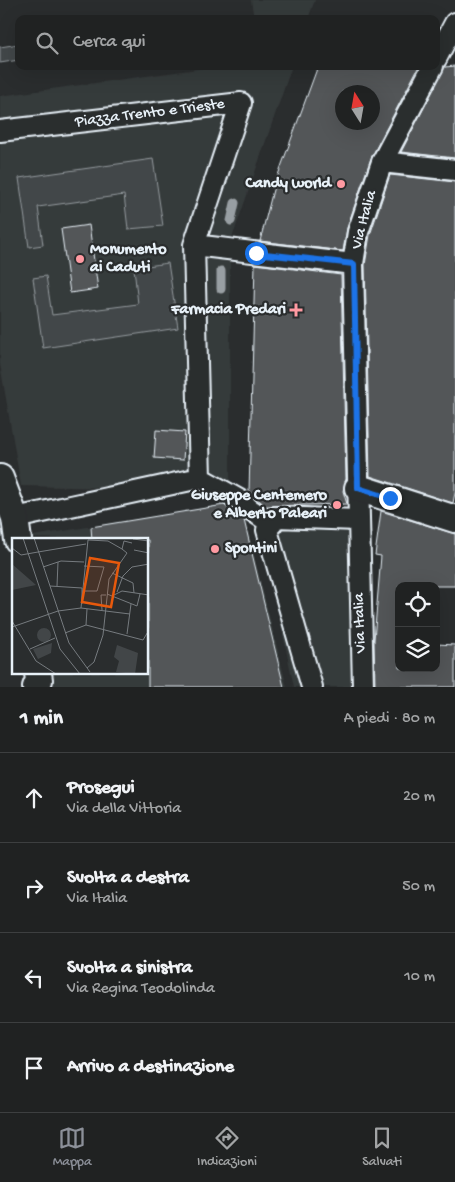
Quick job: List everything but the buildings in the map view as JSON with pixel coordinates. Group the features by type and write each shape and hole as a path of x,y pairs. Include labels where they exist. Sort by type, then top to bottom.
{"street":[{"path":"440,51 455,23"},
{"name":"Via Italia","path":"363,687 354,264 358,232 382,162 431,70"},
{"name":"Piazza Trento e Trieste","path":"0,131 241,103 194,244 200,478"},
{"path":"382,162 455,170"},
{"path":"194,244 354,264"},
{"path":"0,478 17,529 200,478 243,508 248,508 268,521"},
{"path":"358,488 453,513"},
{"path":"268,521 276,518 358,520"},
{"path":"268,521 267,530 312,687"},
{"path":"36,687 38,674"}],"shaded area":[{"path":"251,0 315,0 309,15 253,15"},
{"path":"15,45 15,61 0,63 0,47"},
{"path":"190,70 291,70 230,244 230,480 249,506 349,527 355,687 294,687 261,531 241,503 287,687 40,687 38,674 149,674 149,538 21,538 239,502 204,490 21,486 0,364 0,96"},
{"path":"153,159 163,226 128,229 124,195 38,207 43,245 29,247 19,178"},
{"path":"168,263 178,328 43,348 33,278 46,276 52,315 138,304 134,268"}],"waterway":[{"path":"231,221 235,203"},
{"path":"221,271 221,289"}],"place":[{"name":"Candy world","path":"341,184"},
{"name":"Monumento ai Caduti","path":"80,259"},
{"name":"Farmacia Predari","path":"296,310"},
{"name":"Giuseppe Centemero e Alberto Paleari","path":"337,505"},
{"name":"Spontini","path":"215,549"}],"route":[{"path":"256,253 354,264 358,488 390,498"}]}
